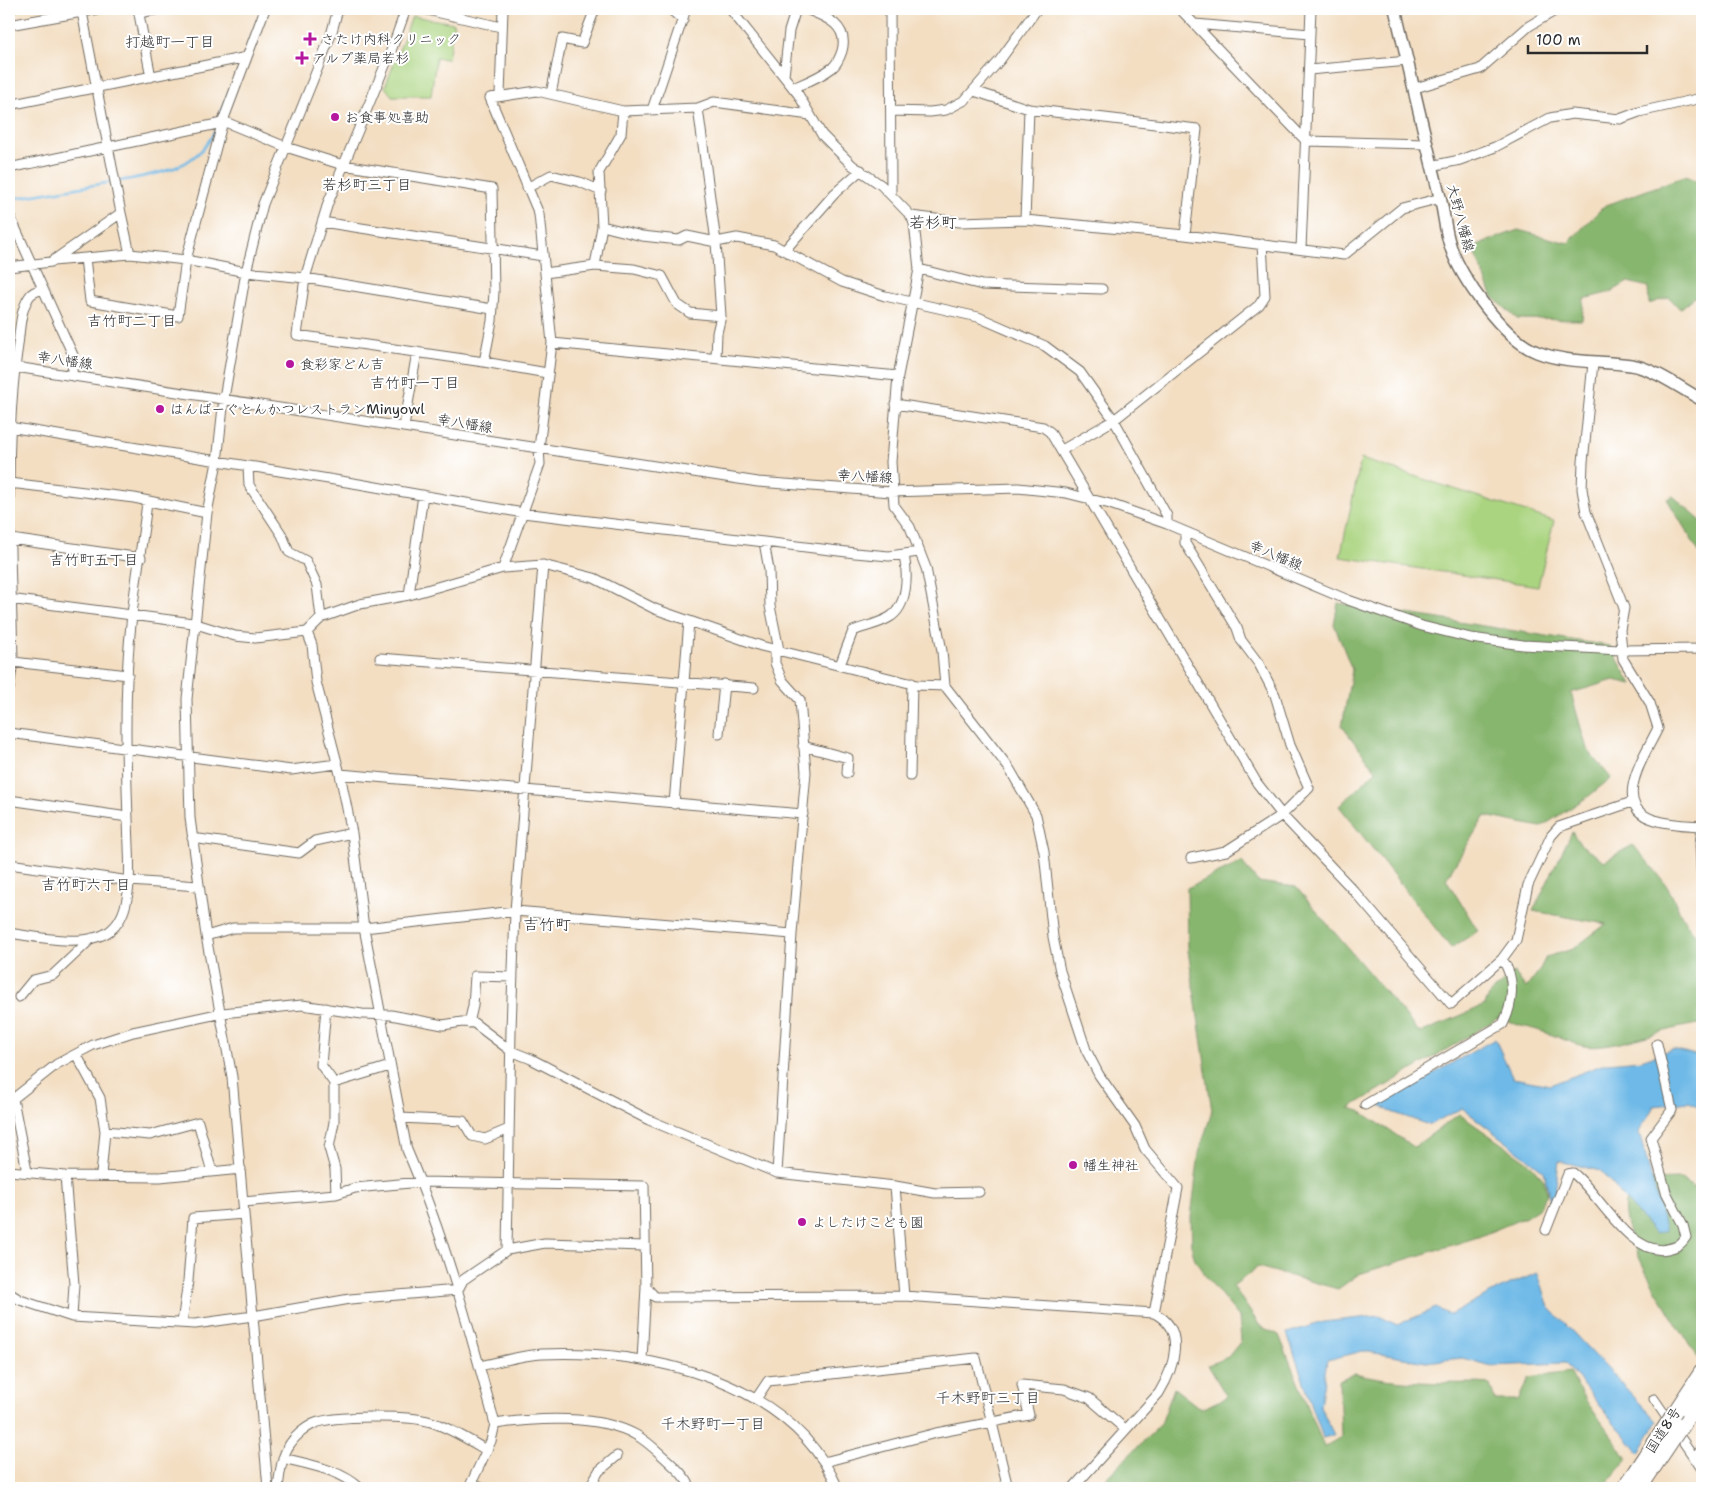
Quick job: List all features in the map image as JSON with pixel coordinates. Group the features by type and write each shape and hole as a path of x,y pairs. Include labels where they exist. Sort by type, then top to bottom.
{"highway":[{"name":"国道8号","path":"1640,1479 1676,1410 1702,1371"},
{"name":"国道8号","path":"1624,1488 1640,1479 1683,1424 1702,1396"}],"main road":[{"name":"大野八幡線","path":"1395,9 1415,88 1431,166 1441,198 1450,246 1462,272 1490,313 1516,338 1536,352 1562,359 1632,365 1647,370 1702,400"}],"street":[{"path":"9,15 11,9"},
{"path":"9,26 99,9"},
{"path":"151,77 138,11 159,9"},
{"path":"85,258 90,301 178,316 186,260 222,122 265,9"},
{"path":"268,1488 232,1077 222,1013 206,936 192,838 186,699 193,623 207,513 217,462 224,398 246,272 263,204 331,35 338,9"},
{"path":"406,9 392,51 343,165 322,222 305,278 297,335 547,373"},
{"path":"423,9 501,27"},
{"path":"500,95 503,9"},
{"path":"551,94 562,39 582,44 595,9"},
{"path":"670,9 683,20"},
{"path":"652,110 686,9"},
{"path":"730,9 793,88 833,148 891,194 911,216 916,234 919,269 911,301 898,376 891,492 894,505 910,527 926,568 942,651 945,686 1009,768 1036,815 1044,852 1053,936 1060,971 1086,1050 1098,1074 1135,1126 1145,1148 1178,1188 1154,1313"},
{"path":"784,76 789,31 796,9"},
{"path":"793,88 818,77 834,66 844,43 841,29 832,21 806,9"},
{"path":"890,9 891,194"},
{"path":"891,111 930,112 946,110 965,100 1000,60 1037,9"},
{"path":"1180,9 1306,140 1426,144"},
{"path":"1301,249 1312,9"},
{"path":"1415,88 1480,69 1529,26 1558,9"},
{"path":"77,12 110,147 130,254"},
{"path":"1195,24 1310,34"},
{"path":"9,105 247,56"},
{"path":"1309,70 1408,61"},
{"path":"503,568 540,464 539,448 552,342 539,214 490,98 537,91 606,109 623,111 698,108 714,102 810,116"},
{"path":"974,91 1029,109 1197,129 1185,235"},
{"path":"1431,166 1460,160 1495,147 1550,118 1572,114 1620,119 1639,112 1702,98"},
{"path":"698,108 716,242 721,316 717,333 716,358"},
{"path":"1025,220 1029,109"},
{"path":"595,266 602,226 599,172 621,134 623,111"},
{"path":"9,168 222,122 286,147 343,165 492,189 491,249 494,292 484,362"},
{"path":"785,250 835,193 861,170"},
{"path":"527,188 551,175 580,182 601,191"},
{"path":"911,216 960,222 1025,220 1185,235 1344,256 1402,208 1441,198"},
{"path":"51,262 121,212"},
{"path":"9,214 41,290 73,355 72,374"},
{"path":"322,222 543,256"},
{"path":"602,226 642,236 678,240 687,236 716,242 737,238 754,239 785,250 842,282 885,296 978,317 1045,346 1080,372 1114,420 1167,516 1167,524"},
{"path":"1062,450 1114,420 1259,304 1265,296 1262,244"},
{"path":"9,267 31,263 130,254 186,260 246,272 305,278 492,309"},
{"path":"545,273 595,266 634,269 662,276 677,304 690,313 721,316"},
{"path":"919,269 982,285 1102,289"},
{"path":"9,689 13,662 10,599 12,366 22,316 28,298 34,292 41,290"},
{"path":"552,342 898,376"},
{"path":"404,427 417,352"},
{"path":"1593,363 1583,462 1582,489 1586,512 1624,608 1620,630 1623,660 1650,703 1658,728 1631,787 1632,802 1638,810 1654,820 1702,827 1700,844 1702,883"},
{"name":"幸八幡線","path":"12,366 758,482 891,492 1018,488 1066,493 1089,498 1167,524 1348,600 1422,626 1471,638 1523,645 1621,650 1702,649"},
{"path":"895,404 1043,428 1050,432 1257,783 1282,815 1354,891 1451,1004 1502,959 1516,940 1528,885 1551,836 1559,827 1632,802"},
{"path":"10,428 523,513 855,553 904,555 919,552"},
{"path":"248,467 249,485 282,535 289,552 306,561 316,585 321,618"},
{"path":"10,483 147,502 207,513"},
{"path":"409,595 423,495"},
{"path":"19,997 33,980 53,975 92,938 112,930 120,920 130,881 127,747 128,675 132,615 147,502"},
{"path":"1185,532 1185,543 1275,695 1290,744 1309,788 1282,815 1226,851 1191,858"},
{"path":"11,539 141,558"},
{"path":"764,542 769,570 770,606 777,650 775,663 782,680 800,700 806,779 792,934 777,1173"},
{"path":"840,665 853,631 892,616 900,606 904,595 906,566 904,555"},
{"path":"10,599 193,623 235,636 255,638 307,632 321,618 360,604 409,595 503,568 543,565 594,578 655,609 777,650 912,683 945,686"},
{"path":"507,1250 515,911 523,789 543,565"},
{"path":"674,804 688,620"},
{"path":"307,632 312,645 316,682 340,774 352,833 364,928 407,1150 421,1182 458,1290 495,1424 491,1441 470,1485 482,1488"},
{"path":"380,658 684,680 754,688"},
{"path":"13,662 128,675"},
{"path":"910,776 912,683"},
{"path":"719,734 724,684"},
{"path":"9,733 291,770 337,764"},
{"path":"804,746 848,758 848,773"},
{"path":"340,774 803,814"},
{"path":"9,800 128,817"},
{"path":"192,838 299,853 315,841 352,833"},
{"path":"9,864 130,881 198,886"},
{"path":"206,936 233,928 364,928 515,911 792,934"},
{"path":"9,933 40,938 92,938"},
{"path":"1365,1105 1503,1024 1509,1012 1512,979 1502,959"},
{"path":"470,1023 475,976 513,977"},
{"path":"27,1171 11,1101 56,1064 93,1045 133,1032 222,1013 302,1005 362,1014 380,1013 443,1025 474,1023 511,1051 532,1059 649,1120 777,1173 895,1186 935,1193 979,1192"},
{"path":"326,1008 321,1065 334,1083 334,1122 329,1148 335,1169 336,1194"},
{"path":"1546,1230 1568,1174 1573,1173 1622,1228 1646,1246 1663,1250 1681,1244 1686,1238 1683,1224 1666,1192 1651,1138 1672,1110 1658,1047"},
{"path":"76,1054 100,1098 105,1131 101,1176"},
{"path":"334,1083 390,1066"},
{"path":"400,1118 463,1121 472,1136 485,1139 509,1129"},
{"path":"105,1131 150,1135 198,1122 212,1172"},
{"path":"9,1171 27,1171 65,1176 160,1177 241,1170"},
{"path":"65,1176 74,1284 72,1317"},
{"path":"243,1202 336,1194 355,1188 421,1182 644,1186 646,1287 642,1360"},
{"path":"895,1186 904,1296"},
{"path":"182,1323 188,1281 192,1218 244,1214"},
{"path":"458,1290 463,1280 507,1250 545,1243 645,1246"},
{"path":"646,1287 655,1297 904,1296 1154,1313 1168,1322 1172,1328 1175,1344 1168,1377 1159,1393 1073,1488"},
{"path":"9,1293 20,1300 72,1317 114,1321 153,1320 195,1324 350,1299 458,1290"},
{"path":"479,1366 541,1354 618,1355 686,1369 756,1399 795,1428 824,1462 838,1488"},
{"path":"756,1399 768,1381 976,1358 1008,1488"},
{"path":"824,1462 936,1433 1029,1415 1022,1384 1064,1389 1089,1398 1125,1429"},
{"path":"1654,1399 1702,1469"},
{"path":"278,1488 283,1458 290,1443 314,1424 383,1417 431,1422 486,1450"},
{"path":"495,1424 529,1419 568,1420 599,1423 622,1429 636,1435 653,1448 680,1472 691,1488"},
{"path":"1695,1458 1702,1447"},
{"path":"589,1488 599,1471 617,1456"},
{"path":"266,1457 278,1488"},
{"path":"283,1458 329,1470 351,1480 360,1488"}],"green space":[{"path":"412,16 454,23 448,59 436,58 431,96 392,96 385,87"},
{"path":"1685,176 1702,183 1702,291 1680,309 1669,297 1649,304 1648,287 1628,282 1611,292 1584,299 1582,320 1517,319 1493,297 1472,247 1518,230 1568,243 1604,206"},
{"path":"1361,459 1554,521 1538,586 1340,557"},
{"path":"1673,496 1702,522 1702,557 1667,499"},
{"path":"1338,603 1610,646 1632,684 1614,680 1571,693 1587,749 1611,778 1589,796 1541,827 1485,816 1446,879 1478,931 1451,948 1339,806 1376,771 1342,726 1352,670 1334,624"},
{"path":"1572,832 1580,844 1604,861 1633,845 1664,882 1688,926 1702,940 1702,1024 1596,1047 1579,1045 1516,1024 1502,1016 1349,1108 1360,1111 1414,1147 1459,1114 1529,1163 1544,1180 1547,1194 1538,1209 1526,1217 1478,1237 1359,1274 1338,1289 1258,1267 1233,1286 1260,1326 1279,1335 1324,1447 1341,1437 1339,1380 1355,1373 1400,1381 1490,1384 1495,1400 1518,1400 1529,1378 1570,1372 1582,1395 1627,1459 1603,1488 1111,1488 1107,1477 1161,1424 1174,1388 1201,1409 1227,1397 1208,1365 1228,1357 1241,1341 1239,1317 1204,1274 1195,1260 1192,1249 1191,1217 1199,1153 1212,1111 1188,950 1187,888 1242,862 1258,882 1296,887 1420,1033 1485,1005 1489,995 1514,972 1526,988 1539,971 1546,957 1573,949 1606,924 1533,911"},
{"path":"1681,1179 1702,1193 1702,1364 1651,1282 1629,1233 1625,1212 1627,1197 1643,1180"}],"water":[{"path":"1495,1039 1513,1078 1550,1085 1607,1063 1641,1060 1673,1049 1702,1057 1702,1108 1689,1102 1654,1106 1639,1132 1666,1231 1655,1234 1601,1171 1559,1161 1554,1202 1550,1202 1544,1171 1462,1108 1429,1125 1389,1111 1379,1104"},
{"path":"1538,1273 1549,1307 1657,1421 1639,1453 1565,1363 1492,1366 1462,1358 1426,1362 1363,1351 1327,1360 1320,1406 1334,1435 1323,1438 1287,1333 1323,1322 1379,1316 1397,1325 1436,1308 1450,1315 1503,1287"}],"waterway":[{"path":"219,118 230,91"},
{"path":"120,181 161,172 186,162 197,155 214,132"},
{"path":"10,199 112,182"}],"place":[{"name":"さたけ内科クリニック","path":"310,39"},
{"name":"アルプ薬局若杉","path":"302,58"},
{"name":"お食事処喜助","path":"335,117"},
{"name":"食彩家どん吉","path":"290,364"},
{"name":"はんばーぐとんかつレストランMinyowl","path":"160,409"},
{"name":"幡生神社","path":"1073,1165"},
{"name":"よしたけこども園","path":"802,1222"}],"district":[{"name":"打越町一丁目","path":"170,42"},
{"name":"若杉町三丁目","path":"367,185"},
{"name":"若杉町","path":"933,222"},
{"name":"吉竹町二丁目","path":"132,321"},
{"name":"吉竹町一丁目","path":"415,383"},
{"name":"吉竹町五丁目","path":"94,560"},
{"name":"吉竹町六丁目","path":"86,885"},
{"name":"吉竹町","path":"547,924"},
{"name":"千木野町三丁目","path":"988,1398"},
{"name":"千木野町一丁目","path":"713,1424"}]}
